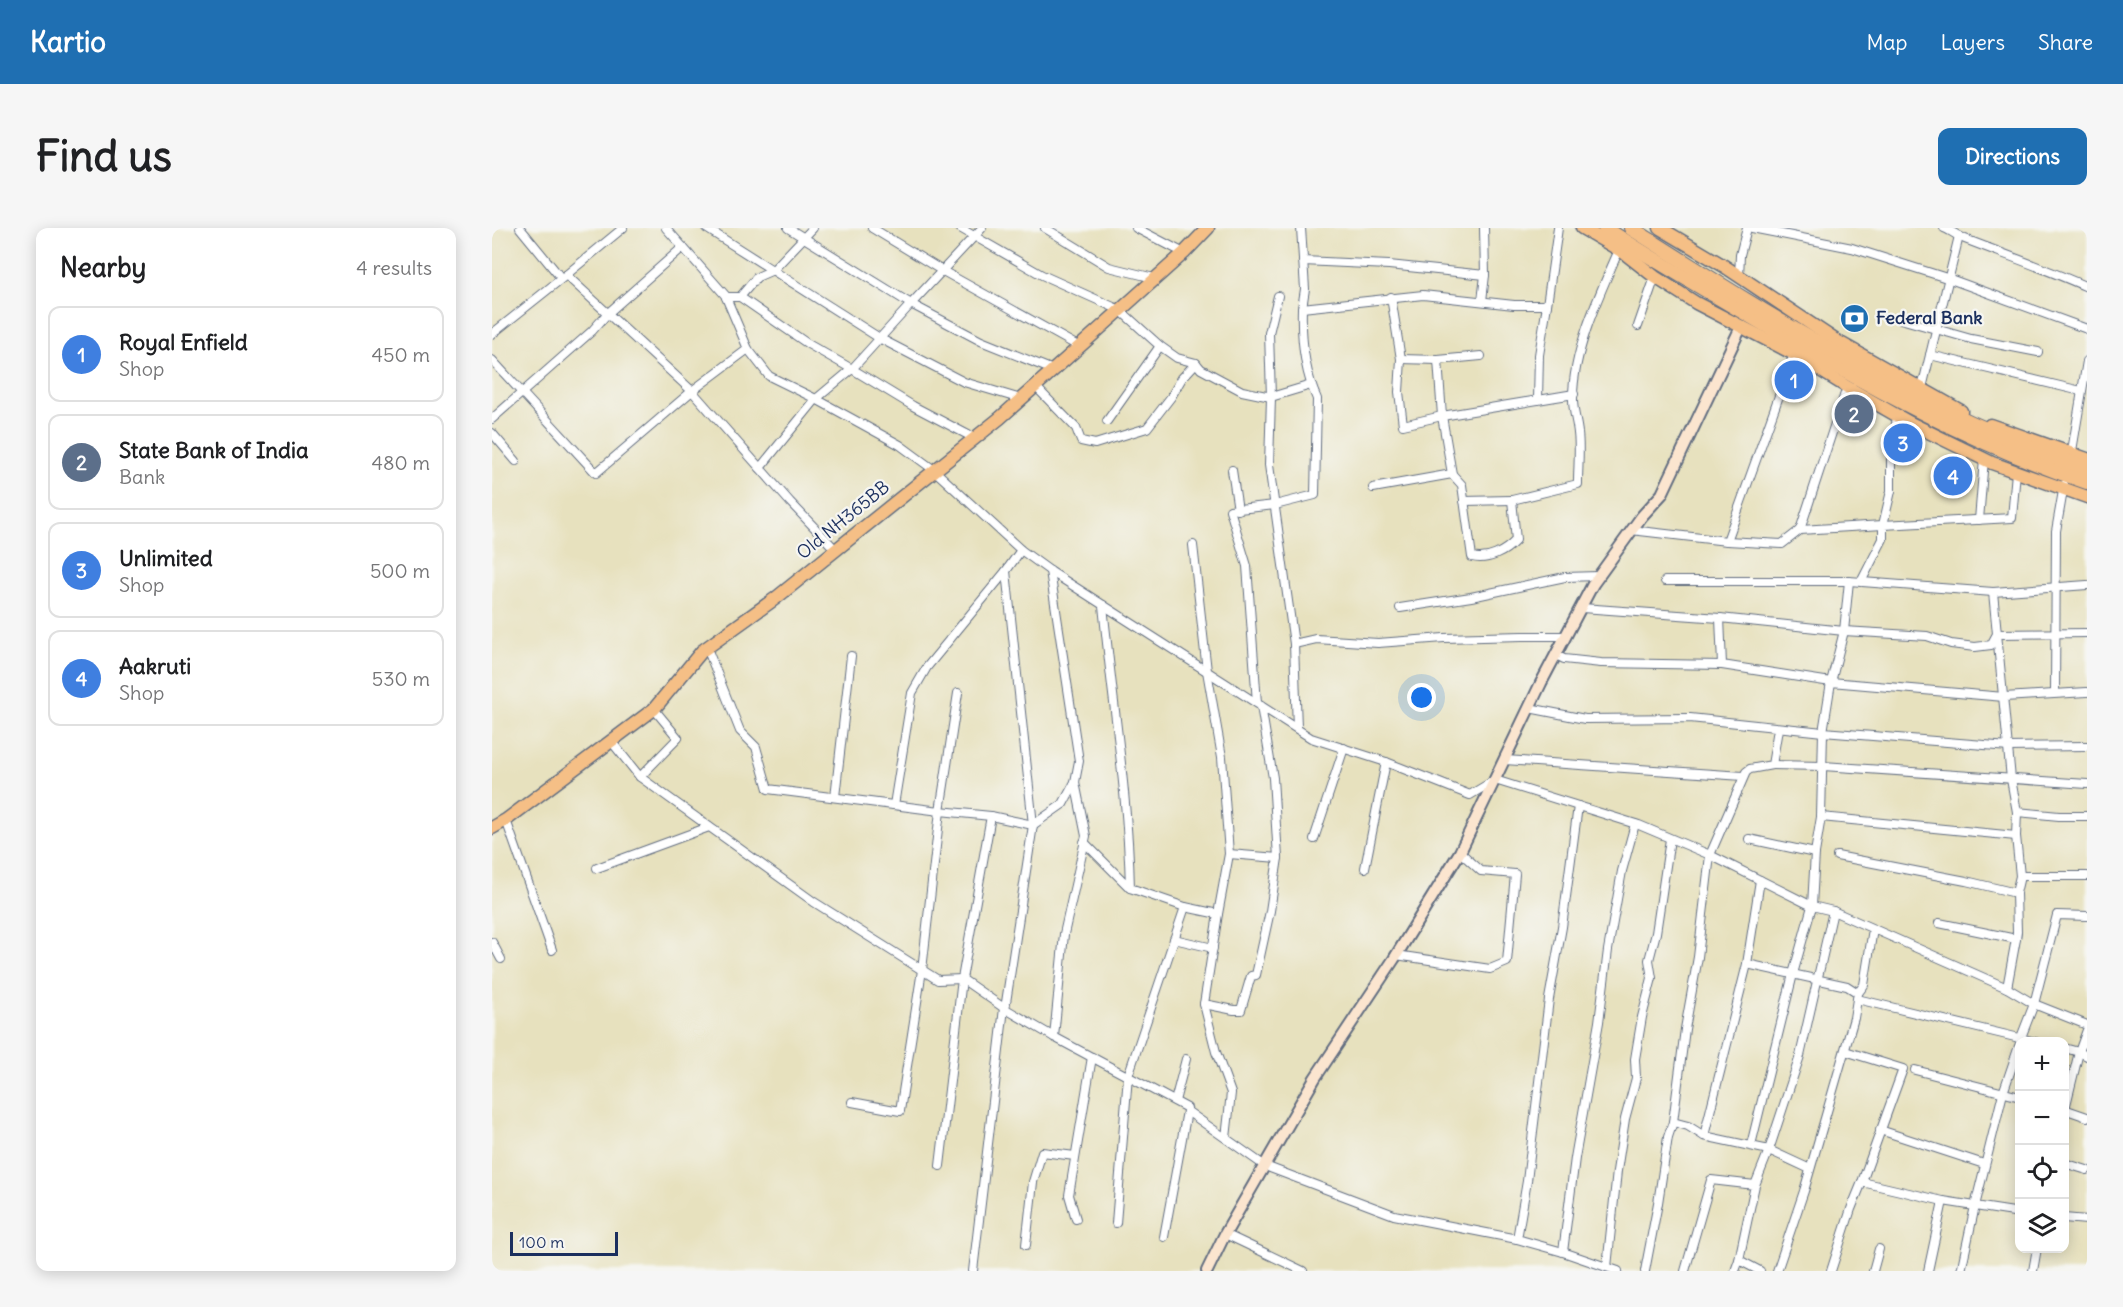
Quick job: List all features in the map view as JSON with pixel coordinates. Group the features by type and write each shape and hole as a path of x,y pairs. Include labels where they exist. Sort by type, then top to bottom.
{"highway":[{"path":"1605,228 1678,266 1826,361 1930,418 1995,447 2087,482"},
{"path":"1631,228 1678,266"},
{"path":"1707,284 1796,330 1894,385 1984,429 2054,458 2087,468"}],"main road":[{"name":"Old NH365BB","path":"492,828 506,820 654,709 707,648 776,597 1021,399 1184,253 1208,228"},
{"path":"1582,228 1619,250 1668,286 1696,303 1794,354 1897,416 1984,459 2087,497"},
{"path":"1664,229 1740,276 1835,340 1955,408 1989,424 2087,459"}],"street":[{"path":"520,228 564,277 692,391 835,549"},
{"path":"492,334 623,228"},
{"path":"666,228 726,297 748,349 769,376 900,445 934,470 1022,550 1050,572 1311,738 1386,762 1470,795 1496,780 1635,824 1710,855 1812,906 1833,911 2007,988 2034,1004 2087,1025"},
{"path":"706,228 880,339 964,382 1021,399"},
{"path":"788,228 911,304 981,341 1053,370"},
{"path":"740,297 757,277 773,270 813,228"},
{"path":"872,228 941,270 1078,346"},
{"path":"960,228 1042,275 1120,310 1177,358 1196,363 1201,369 1242,391 1272,397 1311,385"},
{"path":"760,468 816,399 852,369 981,228"},
{"path":"1045,228 1109,267 1155,278"},
{"path":"1136,228 1184,253"},
{"path":"1204,1004 1241,1010 1251,976 1256,975 1270,911 1278,858 1273,778 1259,704 1247,566 1230,510 1275,506 1315,495 1317,399 1311,385 1301,338 1305,289 1301,228"},
{"path":"1482,301 1485,275 1484,228"},
{"path":"1538,400 1539,355 1558,228"},
{"path":"1740,276 1740,255 1750,228 1852,248 1950,279 2087,328"},
{"path":"1944,228 2087,287"},
{"path":"1922,388 1961,234"},
{"path":"492,419 592,331 607,314 682,247"},
{"path":"1464,501 1512,500 1578,484 1578,434 1573,401 1582,344 1619,250"},
{"path":"1303,261 1389,265 1485,275"},
{"path":"1638,326 1655,277"},
{"path":"1302,308 1422,295 1547,305"},
{"path":"1278,296 1269,333 1272,397 1269,465 1294,644 1297,728"},
{"path":"726,297 740,297 808,344 913,406 974,438"},
{"path":"1391,297 1401,359 1399,392 1403,425 1442,416 1574,394"},
{"path":"1897,318 2038,352"},
{"path":"1207,1271 1225,1234 1315,1078 1460,852 1529,708 1598,576 1631,530 1662,494 1741,327"},
{"path":"1107,421 1160,346"},
{"path":"492,360 596,473 692,391 748,349"},
{"path":"1727,541 1794,354"},
{"path":"1930,355 2081,391"},
{"path":"1401,359 1438,360 1481,356"},
{"path":"1438,360 1442,416 1452,474 1462,485 1472,557 1482,559 1506,550 1516,540 1512,500"},
{"path":"2071,455 2087,361"},
{"path":"1035,386 1076,428 1081,441 1095,444 1147,428 1171,397 1182,378 1196,363"},
{"path":"1631,530 1727,541 1782,544 1800,530 1847,387"},
{"path":"1861,582 1883,539 1883,525 1891,491 1891,460 1897,416"},
{"path":"492,434 516,461"},
{"path":"1979,520 1984,459"},
{"path":"1232,470 1238,510"},
{"path":"1800,530 2012,518 2016,471"},
{"path":"1373,488 1452,474"},
{"path":"2055,693 2056,531 2064,487"},
{"path":"1193,545 1207,671 1222,757 1229,854 1204,1004 1216,1052 1231,1093 1227,1138"},
{"path":"894,805 912,693 927,668 1022,550"},
{"path":"973,1271 1005,1008 1033,825 1006,571"},
{"path":"707,648 740,731 756,747 768,789 990,816 1033,825 1063,804 1075,782 1079,761 1050,572"},
{"path":"1400,609 1565,577 1598,576"},
{"path":"1665,581 1740,579 1849,581 1993,592 2087,585"},
{"path":"1751,1145 1812,906 1815,853 1821,817 1822,732 1831,682 1844,631 1849,581"},
{"path":"1993,592 2011,779 2017,813 2016,836 2020,876 2016,893 2017,932 2007,988"},
{"path":"1103,605 1123,773 1130,888"},
{"path":"1582,608 1927,636 1951,644 1975,647 1991,645 1997,634"},
{"path":"1720,618 1722,665"},
{"path":"1997,634 2087,633"},
{"path":"1294,644 1316,639 1378,643 1444,638 1566,636"},
{"path":"1556,655 1564,659 1601,663 1722,665 1831,682 2004,697 2087,692"},
{"path":"835,797 851,656"},
{"path":"852,1102 900,1111 922,970 940,811 958,693"},
{"path":"1529,708 1585,718 1690,718 1778,729 2009,747 2087,746"},
{"path":"640,777 678,738 654,709"},
{"path":"1772,765 1778,729"},
{"path":"611,741 640,777 814,902 938,980 962,979 1054,1037 1187,1108 1188,1112 1265,1166 1394,1215 1516,1239 1618,1271"},
{"path":"1314,839 1344,748"},
{"path":"1505,760 1743,776"},
{"path":"1365,868 1386,762"},
{"path":"1645,1271 1668,1137 1673,1122 1685,1029 1698,957 1710,855 1743,776 1750,769 1772,765 1823,766 2087,784"},
{"path":"1054,1037 1064,934 1086,836 1075,782"},
{"path":"1063,804 1080,808"},
{"path":"1516,1239 1527,1181 1549,999 1562,927 1578,806"},
{"path":"2017,813 2087,816"},
{"path":"940,1166 962,979 990,816"},
{"path":"1821,817 2016,836"},
{"path":"506,820 552,950"},
{"path":"1563,1252 1575,1158 1599,1022 1608,950 1622,871 1635,824"},
{"path":"597,868 709,827"},
{"path":"1607,1267 1617,1171 1625,1119 1636,1078 1635,1059 1642,1017 1652,978 1649,960 1656,933 1670,839"},
{"path":"1749,839 1815,853"},
{"path":"1084,842 1130,888 1185,907 1218,914"},
{"path":"1396,955 1490,969 1507,962 1515,874 1481,871 1460,852"},
{"path":"1229,854 1278,858"},
{"path":"1837,856 2016,893"},
{"path":"2020,876 2087,876"},
{"path":"1704,1136 1746,964 1760,880"},
{"path":"1116,1223 1128,1076 1185,907"},
{"path":"1735,1271 1755,1185 1800,1056 1833,911"},
{"path":"2022,1037 2034,1004 2057,915 2087,915"},
{"path":"1939,923 2016,939"},
{"path":"1777,1271 1845,1051 1857,996 1864,985 1873,929"},
{"path":"1174,939 1213,948"},
{"path":"492,942 501,959"},
{"path":"1746,964 1847,986 1857,996 2015,1040"},
{"path":"2069,1098 2083,1054 2087,1030"},
{"path":"1831,1271 1851,1209 1903,1069 1845,1051"},
{"path":"1961,1271 1984,1164 2015,1056"},
{"path":"1076,1219 1069,1195 1092,1057"},
{"path":"1175,1101 1186,1059"},
{"path":"1915,1070 2015,1096"},
{"path":"1164,1237 1188,1112"},
{"path":"2069,1112 2087,1117"},
{"path":"1673,1122 1688,1126 1704,1136 1769,1150 1810,1169"},
{"path":"1880,1130 1984,1164"},
{"path":"1026,1245 1032,1182 1042,1152 1075,1156"},
{"path":"2069,1165 2087,1170"},
{"path":"1684,1271 1711,1180 1755,1185"},
{"path":"1862,1182 1943,1201 2015,1212"},
{"path":"1928,1271 1943,1201"},
{"path":"2069,1218 2087,1220"},
{"path":"1225,1234 1303,1271"},
{"path":"1874,1271 1879,1249"},
{"path":"2033,1271 2036,1253"},
{"path":"1739,1260 1760,1271"}],"place":[{"name":"Federal Bank","path":"1855,318"},
{"name":"Royal Enfield","path":"1794,380"},
{"name":"State Bank of India","path":"1854,414"},
{"name":"Unlimited","path":"1903,443"},
{"name":"Aakruti","path":"1953,476"}]}
